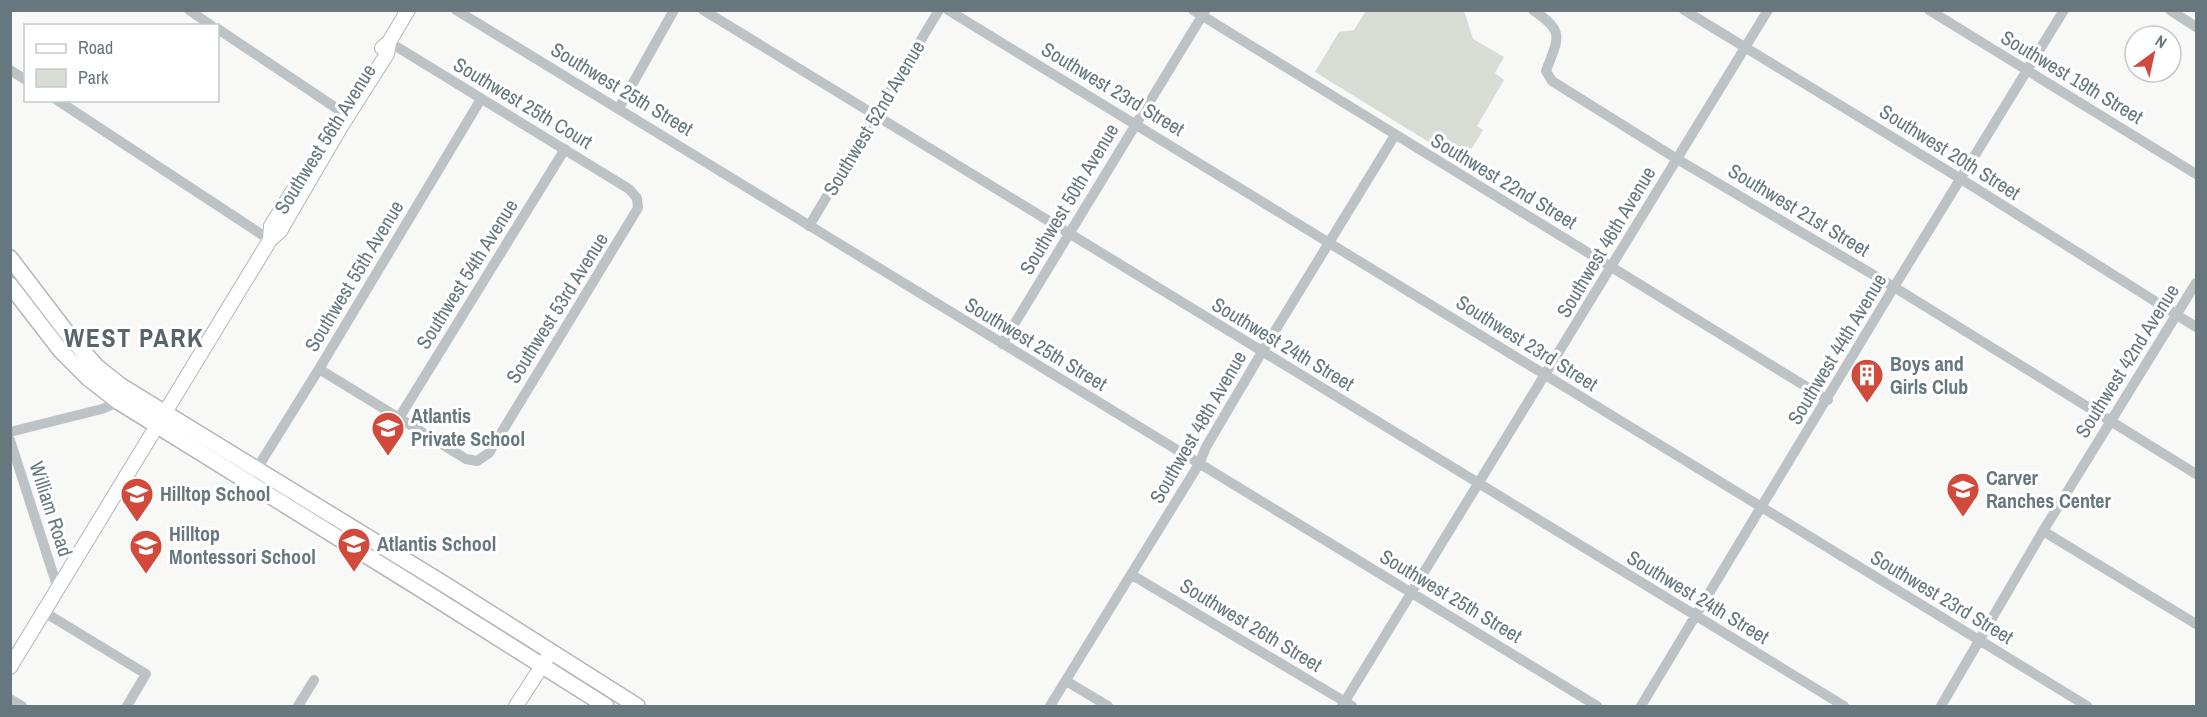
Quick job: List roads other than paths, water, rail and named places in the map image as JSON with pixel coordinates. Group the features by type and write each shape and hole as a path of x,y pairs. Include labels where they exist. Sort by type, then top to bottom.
{"main road":[{"path":"10,258 71,338 97,367 161,420 606,706"},
{"path":"10,274 28,284"},
{"path":"10,285 61,351 88,378 119,402 161,420 256,470 444,584 637,706"}],"street":[{"path":"189,10 209,24"},
{"name":"Southwest 56th Avenue","path":"10,667 270,240 280,231 345,114 387,54 389,42 408,10"},
{"name":"Southwest 25th Street","path":"456,10 1597,706"},
{"path":"619,108 674,10"},
{"name":"Southwest 24th Street","path":"703,10 1844,706"},
{"name":"Southwest 52nd Avenue","path":"809,226 939,10"},
{"name":"Southwest 23rd Street","path":"948,10 2087,706"},
{"name":"Southwest 21st Street","path":"1533,10 1550,21 1556,29 1557,39 1546,71 1552,81 1677,159 1894,287 2196,474"},
{"name":"Southwest 20th Street","path":"1684,10 1961,179 2196,327"},
{"name":"Southwest 46th Avenue","path":"1347,705 1478,484 1768,10"},
{"name":"Southwest 19th Street","path":"1929,10 2196,174"},
{"name":"Southwest 44th Avenue","path":"1641,706 2064,10"},
{"path":"2170,10 2196,27"},
{"name":"Southwest 50th Avenue","path":"1002,345 1136,124 1200,12"},
{"name":"Southwest 22nd Street","path":"1200,12 1395,135 1828,400"},
{"path":"219,30 345,114"},
{"name":"Southwest 25th Court","path":"389,42 629,189 637,198"},
{"path":"10,70 24,79"},
{"name":"Southwest 55th Avenue","path":"256,470 481,99"},
{"path":"60,102 270,240"},
{"name":"Southwest 48th Avenue","path":"1050,706 1132,575 1199,464 1206,447 1262,352 1395,135"},
{"name":"Southwest 54th Avenue","path":"399,418 565,149"},
{"name":"Southwest 53rd Avenue","path":"399,418 466,459 477,461 489,453 634,216 638,208 637,198"},
{"name":"Southwest 42nd Avenue","path":"1941,706 2043,531 2196,283"},
{"path":"319,369 399,418"},
{"path":"10,432 102,409 119,402"},
{"name":"William Road","path":"10,440 58,589"},
{"path":"2043,531 2196,624"},
{"name":"Southwest 26th Street","path":"1132,575 1347,705"},
{"path":"44,612 146,674 129,706"},
{"path":"516,706 551,652"},
{"path":"298,706 314,680"},
{"path":"1066,681 1108,706"},
{"path":"10,699 22,706"}],"place":[{"name":"Boys and Girls Club","path":"1867,404"},
{"name":"Atlantis Private School","path":"388,457"},
{"name":"Carver Ranches Center","path":"1963,518"},
{"name":"Hilltop School","path":"137,523"},
{"name":"Atlantis School","path":"354,573"},
{"name":"Hilltop Montessori School","path":"146,575"}],"district":[{"name":"WEST PARK","path":"134,338"}]}
